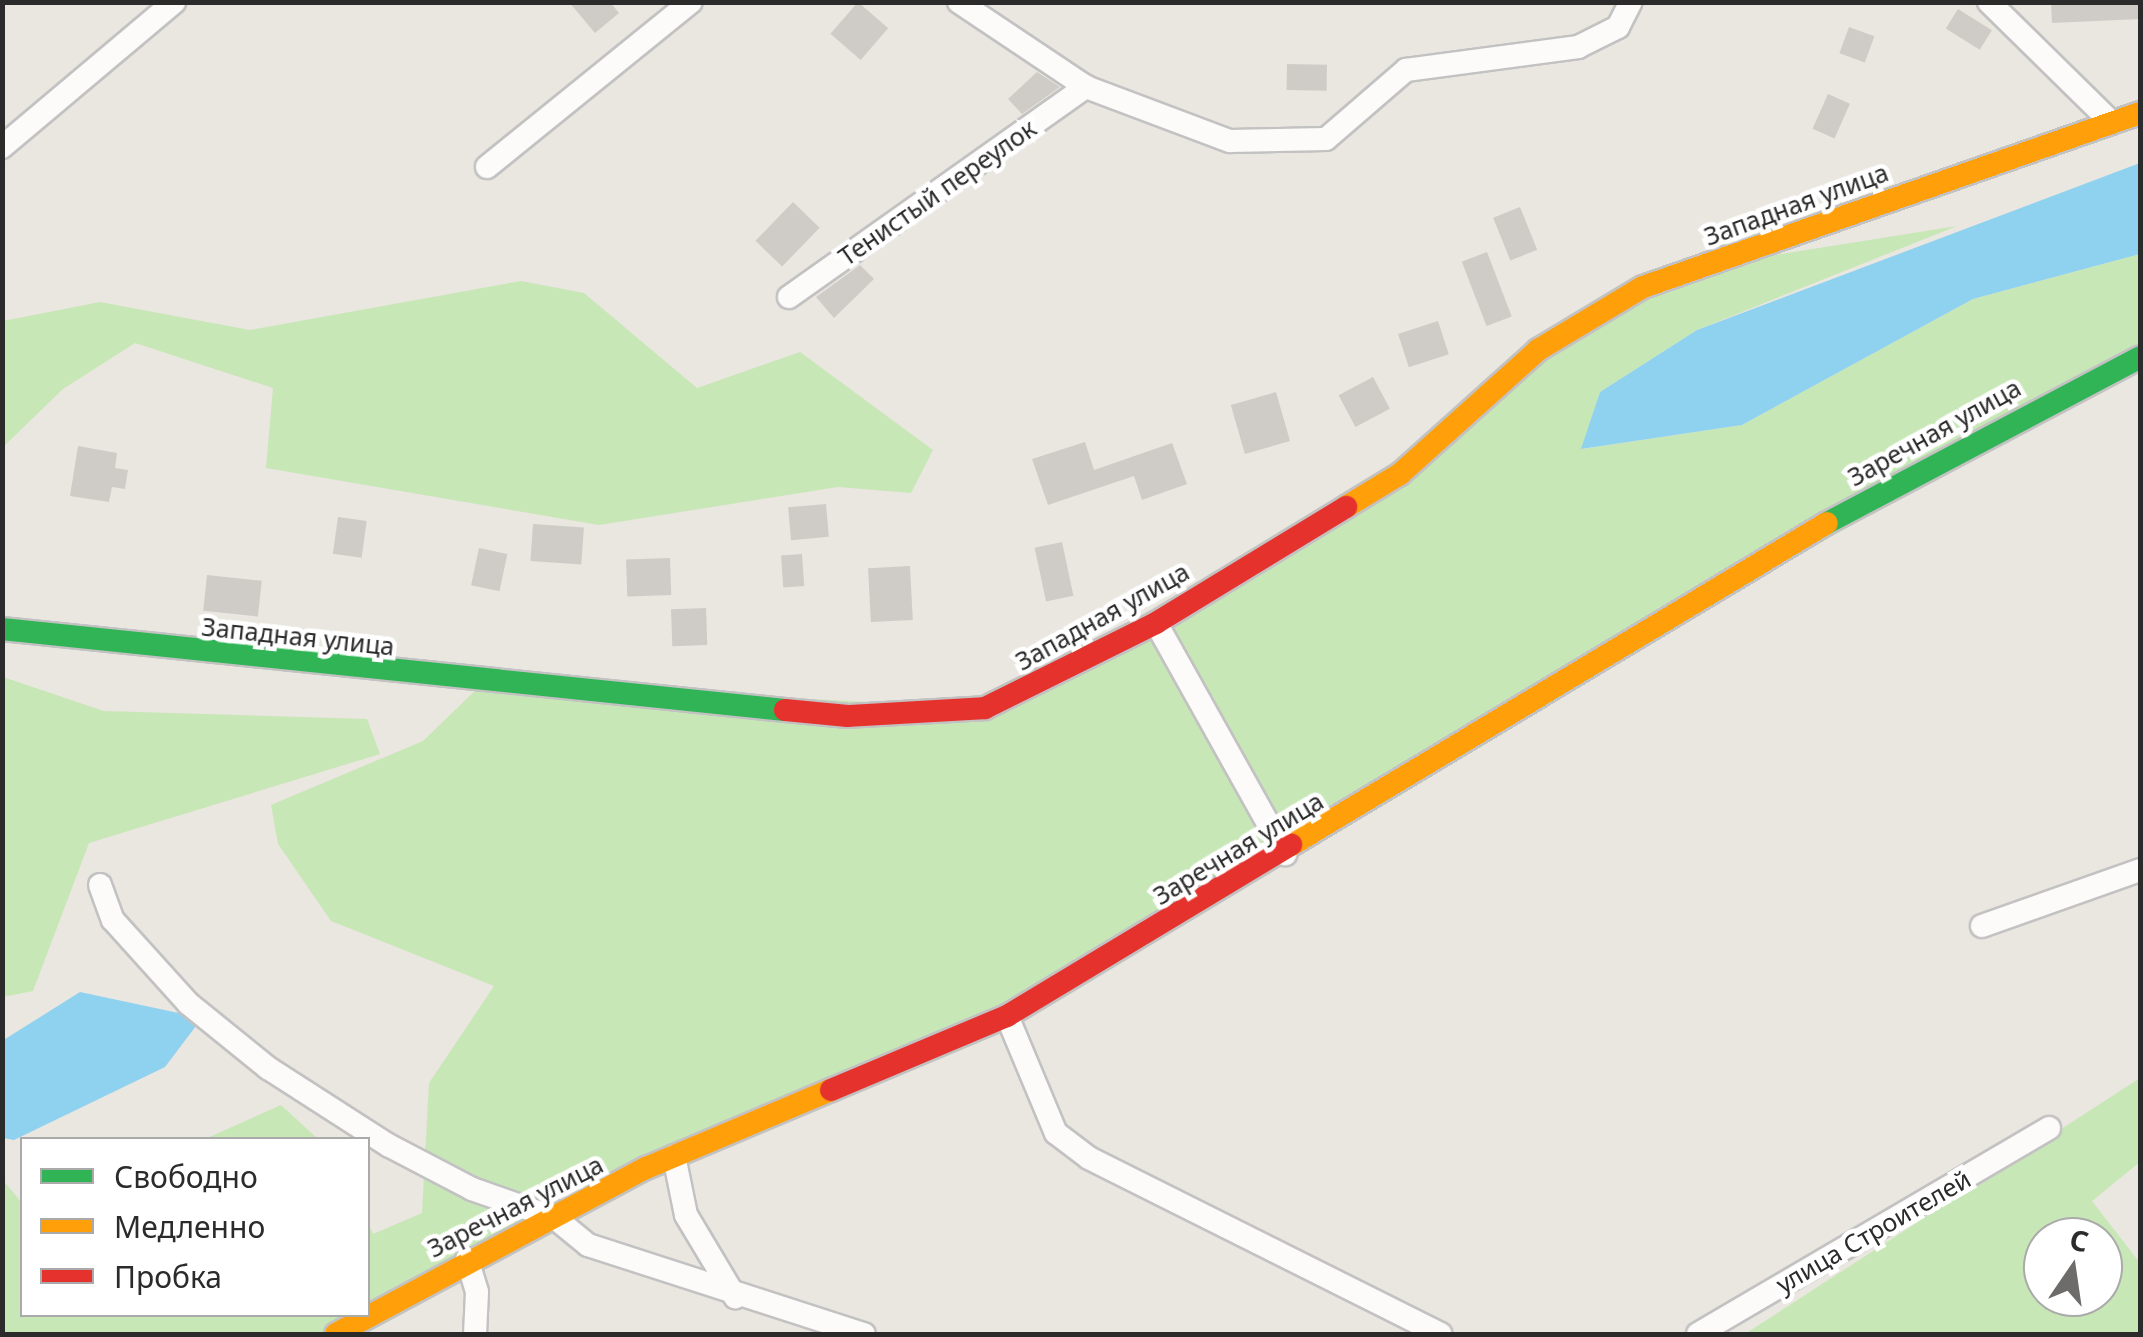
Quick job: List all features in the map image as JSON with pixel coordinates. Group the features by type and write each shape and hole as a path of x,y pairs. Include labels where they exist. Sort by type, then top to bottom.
{"main road":[{"name":"Западная улица","path":"2,628 484,682 921,717 1000,702 1156,623 1400,474 1538,350 1643,287 2140,113"},
{"name":"Заречная улица","path":"370,1315 467,1260 674,1156 1007,1016 1285,854 1876,493 2140,357"},
{"name":"Заречная улица","path":"336,1334 366,1317"}],"street":[{"path":"2,147 174,2"},
{"path":"487,167 692,2"},
{"path":"960,2 1086,87 1230,141 1326,139 1406,70 1578,47 1618,27 1631,2"},
{"path":"1989,2 2111,122"},
{"name":"Тенистый переулок","path":"789,297 1086,87"},
{"path":"1156,623 1285,854"},
{"path":"1982,926 2140,870"},
{"path":"100,884 112,920 144,959 268,1068 472,1189 555,1218 588,1246 735,1297 864,1334"},
{"path":"1007,1016 1056,1132 1089,1158 1440,1334"},
{"name":"улица Строителей","path":"1698,1334 2049,1128"},
{"path":"674,1156 686,1215 735,1297"},
{"path":"467,1260 477,1292 475,1334"}],"green space":[{"path":"1957,226 1697,330 1600,392 1582,449 1742,425 1973,299 2140,254 2140,357 1007,1016 674,1156 370,1316 370,1227 373,1234 422,1213 429,1083 494,986 331,921 278,844 271,805 423,741 484,682 985,708 1357,497 1538,350 1706,266"},
{"path":"521,281 584,293 697,388 800,352 933,450 911,493 838,487 599,525 266,468 273,388 135,343 63,389 3,447 3,321 100,302 250,330"},
{"path":"3,677 104,711 367,719 380,754 89,843 33,991 3,997"},
{"path":"2140,1078 2140,1162 2092,1201 2104,1217 2023,1217 2023,1317 2123,1317 2123,1241 2140,1263 2140,1334 1745,1334"},
{"path":"281,1105 316,1137 209,1137"},
{"path":"2,1179 20,1201 20,1317 368,1317 336,1334 3,1334"}],"water":[{"path":"2140,163 2140,254 1973,299 1742,425 1581,449 1600,392 1697,330"},
{"path":"80,992 202,1018 165,1067 14,1140 3,1138 2,1041"}],"building":[{"path":"569,2 610,2 619,13 595,33"},
{"path":"858,2 888,28 861,60 830,34"},
{"path":"2051,2 2140,2 2140,19 2052,23"},
{"path":"1958,9 1992,30 1980,50 1946,29"},
{"path":"1849,27 1874,36 1865,63 1839,53"},
{"path":"1287,64 1327,65 1327,91 1287,90"},
{"path":"1037,72 1060,87 1022,114 1008,99"},
{"path":"1828,94 1850,104 1834,138 1813,129"},
{"path":"793,202 820,228 782,267 755,241"},
{"path":"1520,207 1537,250 1510,261 1493,218"},
{"path":"1487,252 1512,316 1487,326 1462,262"},
{"path":"860,265 874,279 834,318 816,297"},
{"path":"1438,321 1449,354 1409,367 1398,334"},
{"path":"1373,377 1390,409 1355,427 1339,395"},
{"path":"1276,392 1290,441 1245,454 1231,405"},
{"path":"1085,442 1094,470 1172,443 1187,484 1142,500 1134,476 1048,505 1032,459"},
{"path":"78,446 117,453 115,468 128,470 125,489 112,487 109,502 70,496"},
{"path":"826,504 829,537 791,540 788,507"},
{"path":"338,517 367,521 362,558 333,554"},
{"path":"533,524 584,528 581,564 530,561"},
{"path":"1062,542 1073,596 1046,602 1035,548"},
{"path":"479,548 507,554 499,591 471,585"},
{"path":"802,554 804,586 783,587 781,555"},
{"path":"670,558 671,595 627,597 626,560"},
{"path":"910,566 913,620 871,622 868,568"},
{"path":"207,575 262,581 258,617 203,611"},
{"path":"706,608 707,645 672,646 671,609"}],"traffic: fast":[{"path":"1827,523 2140,357"},
{"path":"2,629 785,710"}],"traffic: slow":[{"path":"1346,507 1400,474 1538,350 1643,287 2140,113"},
{"path":"1291,845 1827,523"},
{"path":"370,1316 646,1168 831,1090"},
{"path":"336,1334 368,1317"}],"traffic: jam":[{"path":"785,710 848,716 985,708 1156,623 1346,507"},
{"path":"831,1090 1007,1016 1291,845"}]}
